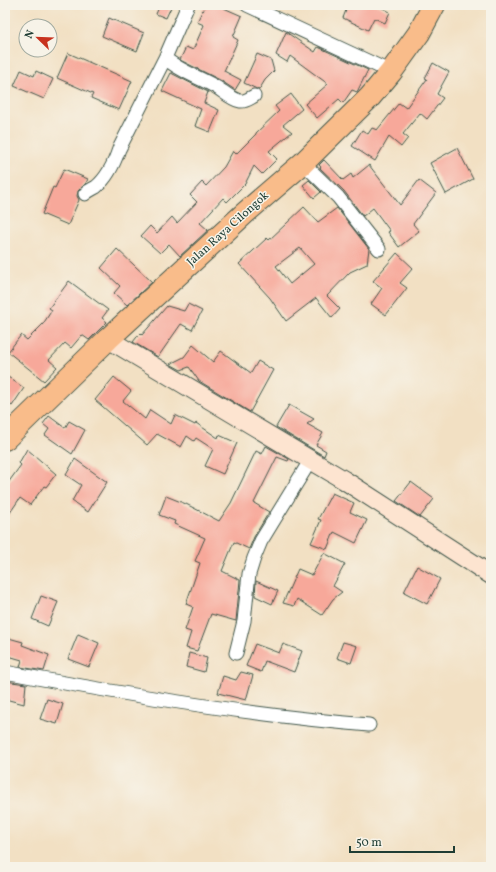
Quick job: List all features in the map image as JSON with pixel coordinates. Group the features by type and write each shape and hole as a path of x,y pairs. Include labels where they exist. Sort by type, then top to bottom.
{"highway":[{"name":"Jalan Raya Cilongok","path":"5,439 108,339 245,213 303,163 370,97 392,72 419,33 434,5"}],"street":[{"path":"85,194 97,186 110,172 165,58 188,5"},
{"path":"247,5 392,72"},
{"path":"165,58 178,67 215,86 233,98 241,101 248,100 254,96"},
{"path":"303,163 338,197 379,249"},
{"path":"108,339 383,504 491,575"},
{"path":"236,653 244,621 249,574 254,558 261,542 310,461"},
{"path":"5,672 224,709 302,719 370,724"}],"building":[{"path":"160,5 172,5 166,18 156,14"},
{"path":"205,5 217,5 242,16 233,37 238,40 224,71 241,80 235,90 220,80 180,60 186,47 193,50 204,25 197,22"},
{"path":"348,5 377,5 390,12 385,23 374,18 368,30 343,18"},
{"path":"109,18 144,33 137,51 102,36"},
{"path":"286,32 315,52 318,47 368,70 357,92 352,90 343,103 339,99 317,118 305,104 328,84 290,56 287,62 276,55"},
{"path":"68,53 132,81 119,110 91,98 93,94 57,78"},
{"path":"257,54 271,60 274,71 265,80 259,90 244,83"},
{"path":"433,63 449,72 437,94 443,98 427,119 420,113 403,134 408,138 401,147 389,137 375,161 352,146 362,130 368,134 372,128 377,130 399,103 406,108 427,79 425,78"},
{"path":"21,70 34,76 36,71 53,79 44,99 14,86"},
{"path":"171,73 208,92 204,103 219,110 210,132 195,126 201,109 162,91"},
{"path":"291,94 302,109 283,125 292,132 269,151 277,159 262,174 254,166 245,184 227,202 223,198 200,223 208,230 180,256 169,244 160,253 141,236 150,226 157,233 172,217 177,223 197,202 190,195 202,182 206,186 224,167 233,151 236,154 279,111 275,106"},
{"path":"457,148 473,179 446,194 430,163"},
{"path":"324,160 343,180 351,174 353,178 369,165 400,205 419,180 436,193 413,224 419,231 399,247 388,232 390,231 373,208 363,216 344,191 320,168 321,167 319,165"},
{"path":"64,169 88,179 78,191 77,196 79,200 68,225 42,214 53,187 55,188"},
{"path":"309,180 321,192 314,198 303,185"},
{"path":"304,207 318,222 337,208 369,249 367,264 350,272 327,296 340,309 332,318 316,298 286,321 270,298 239,264 267,238 269,240","holes":["300,248 314,264 290,284 276,266"]},
{"path":"117,249 152,282 127,305 114,293 120,286 101,268"},
{"path":"397,253 413,268 400,283 407,288 386,315 371,304 382,288 373,281"},
{"path":"69,281 108,310 102,318 107,322 89,340 82,335 71,348 65,343 49,360 57,367 44,381 8,352 21,335 27,340 43,324 52,310 49,308"},
{"path":"188,304 202,311 192,330 181,324 158,357 133,342 140,333 142,335 167,306 184,311"},
{"path":"193,345 213,362 221,351 251,373 258,361 273,370 250,412 199,381 189,367 181,370 170,364 184,357"},
{"path":"5,375 24,388 12,406 5,401"},
{"path":"114,377 131,391 123,401 145,419 150,410 171,424 175,415 195,425 196,423 218,438 219,435 237,443 223,474 205,466 213,449 196,438 194,441 187,436 181,447 157,434 147,445 95,400"},
{"path":"289,405 314,419 307,424 323,433 316,445 326,451 324,456 276,427"},
{"path":"49,416 65,428 69,421 85,430 72,454 45,435 49,429 43,424"},
{"path":"266,446 289,459 288,461 277,457 254,503 269,512 254,537 249,549 234,542 222,571 240,580 236,621 211,614 197,651 186,648 191,632 185,630 193,607 186,604 200,563 195,561 205,538 174,524 175,521 159,515 166,496 186,504 219,521 231,503 256,451 262,454"},
{"path":"27,449 56,474 46,487 44,486 30,505 20,498 5,520 5,487 21,465 19,463"},
{"path":"75,459 107,482 88,512 72,501 81,485 66,475"},
{"path":"411,482 434,499 420,517 396,501"},
{"path":"332,493 354,503 350,512 367,520 356,543 334,532 327,549 311,543 321,520 318,519"},
{"path":"324,553 345,564 333,586 342,592 333,599 322,615 297,599 294,606 283,603 298,569 312,575"},
{"path":"417,566 440,579 427,604 404,592"},
{"path":"256,581 278,591 272,604 255,596"},
{"path":"41,596 58,602 48,626 32,619"},
{"path":"78,634 99,643 89,667 68,659"},
{"path":"5,637 23,642 22,645 49,655 44,671 20,667 22,660 5,655"},
{"path":"343,642 357,646 351,663 337,658"},
{"path":"255,644 279,653 283,644 302,651 294,672 265,661 261,672 246,666"},
{"path":"189,653 207,658 204,672 186,667"},
{"path":"241,672 253,675 246,700 218,693 223,676 236,680"},
{"path":"5,681 26,684 24,704 5,699"},
{"path":"47,699 63,704 57,724 40,719"}]}
